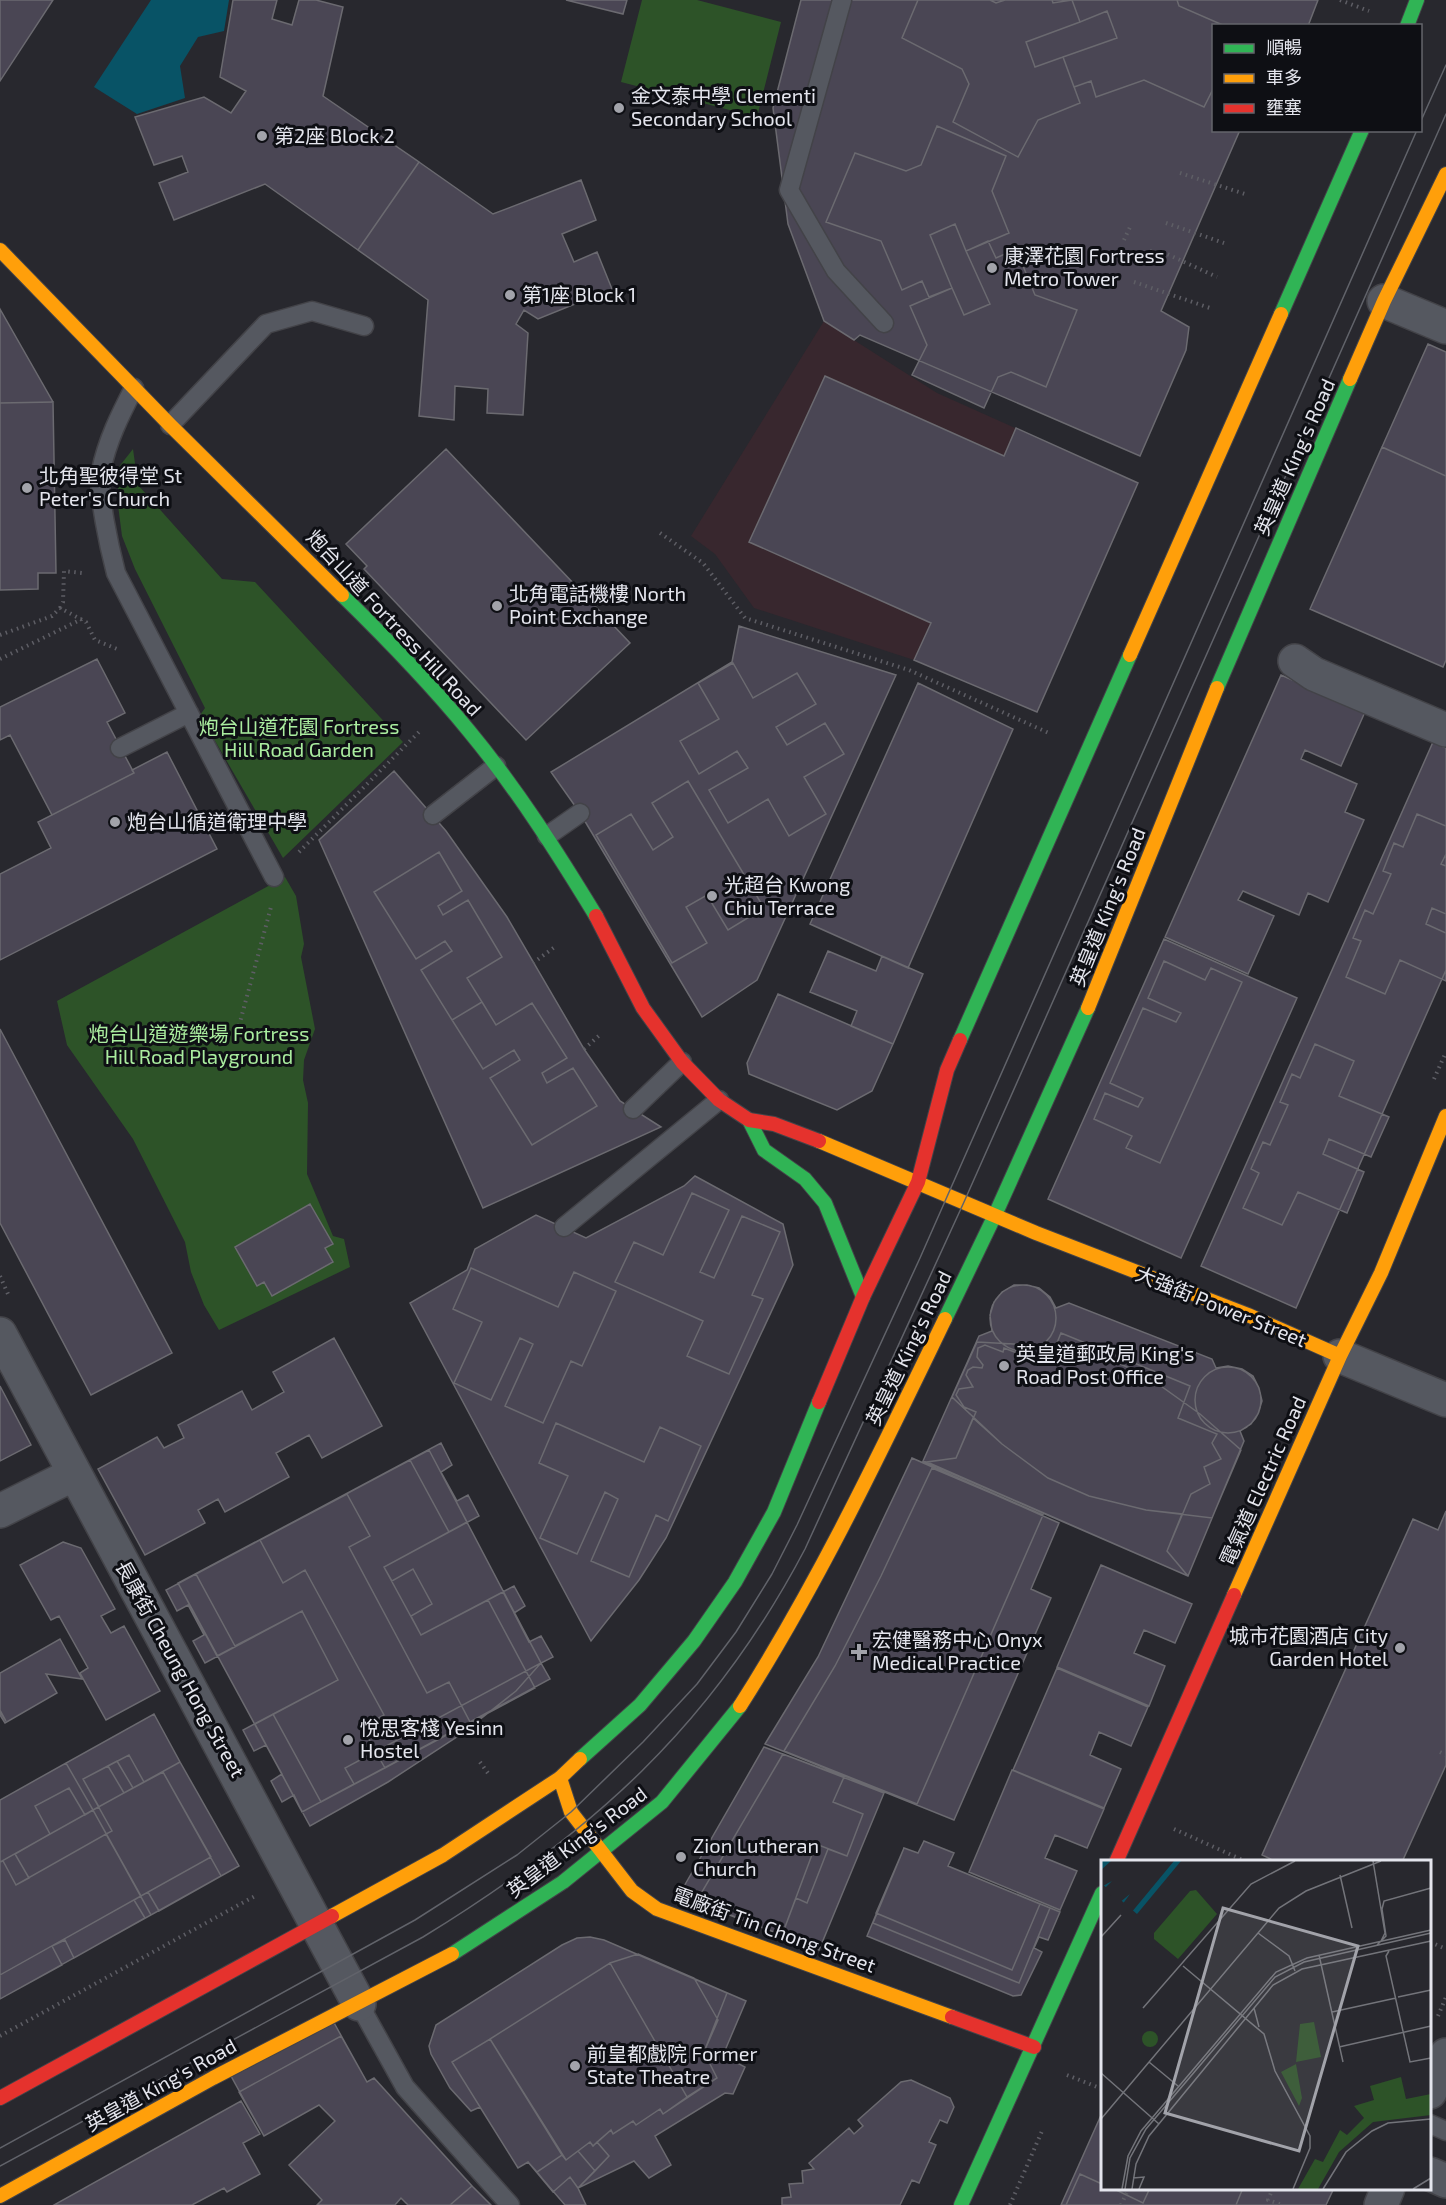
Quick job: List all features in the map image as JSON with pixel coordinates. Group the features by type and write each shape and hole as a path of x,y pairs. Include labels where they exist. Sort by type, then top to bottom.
{"street":[{"path":"1408,24 1417,0"},
{"path":"0,2098 443,1855 560,1778 640,1706 694,1641 735,1582 774,1512 862,1297 918,1182 947,1070 1361,132"},
{"name":"英皇道 King's Road","path":"0,2196 213,2078 359,2004 468,1945 603,1851 662,1802 736,1713 787,1633 835,1545 995,1215 1089,1006 1236,641 1384,301 1446,174"},
{"name":"炮台山道 Fortress Hill Road","path":"0,250 170,425 395,647 470,732 547,836 603,927 643,1008 682,1062 719,1100 749,1120 774,1124 995,1215"},
{"path":"1384,301 1446,327"},
{"path":"1295,661 1314,674 1446,730"},
{"name":"電氣道 Electric Road","path":"1117,1860 1340,1356 1381,1273 1446,1116"},
{"name":"炮台山道 Fortress Hill Road","path":"749,1120 764,1150 805,1179 825,1203 862,1297"},
{"name":"大強街 Power Street","path":"995,1215 1248,1315 1446,1400"},
{"name":"長康街 Cheung Hong Street","path":"0,1334 359,2004"},
{"path":"0,1511 74,1474"},
{"name":"電廠街 Tin Chong Street","path":"560,1778 571,1812 632,1892 657,1910 1034,2046"},
{"path":"961,2205 1101,1895"},
{"path":"1431,2090 1446,2055"},
{"path":"1431,2174 1446,2181"},
{"path":"1381,2205 1387,2190"}],"lane":[{"path":"842,0 789,190 836,272 884,323"},
{"path":"170,425 266,324 312,311 364,326"},
{"path":"134,388 111,432 101,474 108,545 119,578 274,877"},
{"path":"120,748 189,712"},
{"path":"433,816 496,766"},
{"path":"547,836 580,813"},
{"path":"633,1109 682,1062"},
{"path":"564,1227 719,1100"},
{"path":"359,2004 405,2087 510,2205"},
{"path":"1431,2124 1446,2132"}],"path":[{"path":"1340,0 1370,12"},
{"path":"1180,173 1245,194"},
{"path":"1166,223 1224,243"},
{"path":"1124,240 1130,227"},
{"path":"1150,251 1167,254 1217,277"},
{"path":"1134,282 1210,308"},
{"path":"660,532 703,563 745,618 909,670 1052,735"},
{"path":"0,635 52,616 60,608 63,602 63,571 119,578"},
{"path":"60,608 86,622 95,640 165,668"},
{"path":"0,659 82,619"},
{"path":"298,853 411,740"},
{"path":"236,1037 278,882 274,877"},
{"path":"533,963 556,946"},
{"path":"584,1049 601,1035"},
{"path":"1440,1752 1446,1755"},
{"path":"1174,1829 1243,1860"},
{"path":"0,2036 263,1892"},
{"path":"1431,1942 1446,1949"},
{"path":"1067,2075 1101,2089"},
{"path":"1121,2205 1128,2190"},
{"path":"1271,2190 1268,2200 1282,2205"}],"shaded area":[{"path":"824,321 937,393 1138,483 1037,712 914,660 754,608 715,554 691,536"}],"green space":[{"path":"642,0 697,0 781,22 757,117 621,82"},
{"name":"炮台山道花園 Fortress Hill Road Garden","path":"133,449 138,485 222,579 255,582 403,742 283,858 200,715 205,708 135,569 122,536 118,505 118,468"},
{"name":"炮台山道遊樂場 Fortress Hill Road Playground","path":"285,877 296,896 304,944 301,957 315,1029 304,1060 303,1080 308,1103 307,1174 333,1236 344,1239 350,1267 219,1330 204,1305 191,1272 185,1242 133,1139 67,1045 57,1001"}],"water":[{"path":"151,0 229,0 224,31 198,37 180,66 185,98 137,114 94,87"}],"building":[{"path":"0,0 53,0 0,81"},
{"name":"第2座 Block 2","path":"233,0 277,0 272,19 292,25 299,0 316,0 343,7 323,96 419,162 358,250 265,184 174,220 159,183 188,172 182,156 154,165 135,117 204,97 231,113 246,91 220,77"},
{"path":"566,0 627,0 623,14"},
{"name":"康澤花園 Fortress Metro Tower","path":"801,0 1318,0 1309,24 1212,24 1212,132 1239,132 1161,311 1189,327 1186,350 1140,456 860,335 854,340 824,321 788,224 773,108"},
{"path":"918,0 990,0 996,3 1005,0 1052,0 1053,3 1072,0 1080,22 1026,42 1035,67 1063,57 1080,103 1038,120 1018,157 953,122 969,84 962,69 902,38"},
{"path":"1072,0 1177,0 1179,6 1220,24 1212,24 1212,91 1204,107 1144,80 1096,97 1091,81 1074,87 1063,57 1117,38 1107,11 1080,22"},
{"path":"937,126 1006,156 992,191 1009,233 966,251 955,224 930,235 952,288 929,297 922,281 902,290 881,241 826,222 855,153 906,171 921,165"},
{"name":"第1座 Block 1","path":"419,162 493,214 581,180 596,220 562,234 574,262 597,252 612,289 538,319 524,310 516,324 528,333 523,415 487,413 488,389 455,386 454,420 419,416 428,300 358,250"},
{"path":"988,241 996,258 1016,249 1035,295 1077,310 1046,387 1011,372 998,377 984,408 912,375 927,345 910,306 952,288 964,315 990,304 966,251"},
{"path":"0,309 53,402 0,403"},
{"path":"1428,344 1446,352 1446,476 1382,447"},
{"path":"825,376 1004,456 1016,428 1138,483 1037,712 914,660 931,623 749,542"},
{"name":"北角聖彼得堂 St Peter's Church","path":"53,402 56,573 38,573 38,589 0,590 0,403"},
{"path":"1382,447 1446,476 1446,660 1443,667 1310,609"},
{"name":"北角電話機樓 North Point Exchange","path":"446,449 630,643 526,740 364,569 367,566 346,544"},
{"name":"光超台 Kwong Chiu Terrace","path":"739,626 896,675 757,980 702,1017 580,813 551,772 732,662"},
{"path":"97,659 125,713 107,722 134,773 52,815 10,735 0,740 0,707"},
{"path":"733,663 753,698 797,673 816,704 776,727 787,745 825,723 844,754 804,777 826,814 789,836 768,799 728,823 709,790 748,768 737,751 699,774 680,741 719,719 698,683"},
{"path":"1281,675 1365,712 1341,766 1305,750 1301,759 1357,784 1345,812 1364,820 1328,902 1308,893 1299,915 1243,891 1238,900 1274,916 1248,974 1165,937"},
{"path":"918,683 1013,729 908,968 810,924"},
{"path":"1433,742 1446,748 1446,970 1296,1308 1201,1266"},
{"path":"167,752 217,849 0,960 0,874 51,848 38,822 134,773 132,770"},
{"path":"394,771 446,831 507,917 584,1049 620,1101 661,1127 483,1208 319,840"},
{"path":"688,781 764,908 728,930 707,895 686,907 707,943 672,963 596,835 631,814 653,850 673,837 652,803"},
{"path":"1417,814 1446,826 1446,854 1441,864 1446,866 1446,914 1432,908 1426,924 1446,933 1446,981 1400,960 1385,994 1346,977 1361,941 1353,938 1365,910 1373,914 1391,874 1383,871 1394,843 1403,847"},
{"path":"439,852 462,891 438,906 443,915 468,900 502,957 467,978 482,1002 452,1020 421,970 452,951 445,941 416,959 374,892"},
{"path":"1164,939 1297,998 1181,1258 1048,1199"},
{"path":"828,951 876,971 882,956 923,974 893,1044 851,1026 857,1011 810,992"},
{"path":"1164,961 1205,980 1211,968 1242,982 1160,1163 1126,1148 1132,1136 1094,1119 1105,1093 1138,1107 1143,1098 1110,1083 1143,1008 1176,1022 1181,1013 1148,998"},
{"path":"778,994 893,1044 872,1091 837,1110 749,1074 747,1063"},
{"path":"482,1002 496,1025 532,1003 567,1058 542,1073 547,1083 573,1068 597,1106 532,1145 490,1078 520,1060 514,1050 483,1069 452,1020"},
{"path":"0,1029 172,1353 91,1395 0,1223"},
{"path":"1315,1044 1354,1061 1339,1096 1389,1117 1371,1157 1329,1139 1323,1154 1364,1172 1347,1213 1298,1192 1282,1225 1243,1208 1259,1173 1251,1169 1263,1142 1270,1145 1288,1105 1280,1102 1292,1074 1300,1078"},
{"path":"695,1176 783,1224 793,1265 666,1538 639,1580 591,1641 410,1303 467,1270 475,1249 536,1215 586,1238 684,1186"},
{"path":"692,1193 729,1210 700,1272 714,1278 742,1216 780,1232 752,1295 763,1299 729,1374 687,1356 703,1321 615,1282 634,1242 663,1255"},
{"path":"310,1204 333,1244 325,1248 333,1262 272,1296 264,1282 257,1286 235,1247"},
{"path":"471,1268 558,1307 574,1272 616,1291 582,1366 571,1361 543,1423 505,1406 533,1344 520,1338 491,1400 454,1383 482,1322 453,1309"},
{"path":"1014,1285 1039,1288 1050,1297 1056,1308 1069,1303 1212,1359 1216,1368 1228,1366 1242,1369 1253,1376 1262,1401 1258,1414 1251,1424 1240,1431 1244,1441 1188,1576 923,1461 979,1336 992,1331 990,1315 994,1302 1002,1292"},
{"path":"1029,1285 1047,1294 1054,1305 1056,1318 1054,1331 1047,1342 1036,1349 1017,1351 999,1342 992,1331 990,1312 999,1294 1010,1287"},
{"path":"1061,1333 1190,1386 1178,1418 1217,1434 1212,1443 1221,1459 1204,1467 1210,1484 1191,1494 1167,1551 1188,1576 927,1462 956,1458 976,1412 964,1407 956,1395 959,1389 973,1387 966,1375 968,1370 973,1367 982,1368 983,1365 977,1357 978,1348 985,1345 1003,1352 1004,1348 1048,1365"},
{"path":"334,1338 382,1426 322,1458 309,1435 276,1453 289,1477 225,1512 218,1499 198,1510 205,1523 145,1555 98,1469 157,1437 164,1448 184,1438 178,1425 242,1391 252,1410 284,1392 273,1372"},
{"path":"977,1342 1029,1345 1103,1357 1144,1374 1200,1414 1241,1450 1212,1518 1146,1510 1089,1496 1048,1478 1002,1444 952,1397"},
{"path":"1222,1367 1234,1367 1246,1372 1256,1382 1261,1400 1259,1413 1246,1428 1234,1433 1222,1433 1210,1428 1200,1418 1195,1406 1195,1394 1200,1382 1210,1372"},
{"path":"0,1386 31,1445 0,1461"},
{"path":"973,1418 1002,1444 1048,1478 1089,1496 1146,1510 1182,1514 1167,1551 1188,1576 927,1462 956,1458"},
{"path":"556,1423 644,1462 660,1427 701,1446 668,1521 656,1515 629,1577 591,1561 618,1499 605,1492 577,1554 540,1538 568,1476 539,1463"},
{"path":"441,1443 452,1465 441,1472 457,1501 468,1495 479,1516 384,1567 392,1581 413,1569 432,1604 411,1616 421,1635 514,1586 525,1606 514,1613 529,1642 541,1636 553,1657 541,1663 550,1679 302,1812 294,1795 282,1802 271,1781 282,1774 266,1745 254,1751 243,1730 338,1680 302,1611 205,1663 193,1641 204,1635 188,1605 177,1611 166,1590"},
{"path":"429,1450 541,1663 516,1691 460,1735 388,1782 310,1826 178,1583"},
{"path":"429,1450 467,1522 384,1567 421,1635 503,1592 541,1663 345,1768 354,1784 302,1812 255,1724 338,1680 302,1611 217,1656 178,1583"},
{"path":"912,1458 1059,1523 1031,1589 1051,1598 954,1820 765,1744 818,1657"},
{"path":"912,1458 1043,1515 917,1804 765,1744 818,1657"},
{"path":"410,1460 449,1532 384,1567 392,1581 413,1569 432,1604 411,1616 421,1635 488,1600 535,1688 321,1802 273,1714 338,1680 302,1611 235,1646 196,1574"},
{"path":"932,1468 1043,1515 917,1804 784,1751 835,1666"},
{"path":"347,1494 370,1536 349,1547 427,1693 449,1682 470,1722 385,1768 362,1727 384,1715 305,1570 283,1583 260,1540"},
{"name":"城市花園酒店 City Garden Hotel","path":"1446,1511 1446,1765 1403,1860 1273,1860 1262,1855 1413,1519 1438,1530"},
{"path":"63,1542 81,1548 115,1609 101,1616 111,1633 124,1626 160,1691 106,1720 80,1673 88,1668 59,1616 51,1620 20,1565"},
{"path":"1101,1565 1192,1604 1175,1643 1144,1630 1134,1653 1165,1666 1149,1706 1057,1667"},
{"path":"60,1639 82,1679 46,1674 57,1693 5,1723 0,1715 0,1712 6,1721 0,1710 0,1673"},
{"path":"1057,1668 1148,1707 1131,1746 1099,1732 1090,1755 1121,1769 1104,1808 1013,1770"},
{"path":"154,1714 180,1762 93,1810 66,1763"},
{"path":"764,1747 844,1777 833,1802 863,1814 847,1856 828,1849 807,1903 796,1898 782,1935 679,1895"},
{"path":"783,1754 844,1777 833,1802 863,1814 847,1856 816,1844 782,1935 696,1902"},
{"path":"783,1754 884,1793 819,1950 696,1902"},
{"path":"129,1755 144,1782 180,1762 239,1866 159,1911 148,1892 141,1896 93,1810 99,1807 83,1779"},
{"path":"117,1761 133,1788 163,1772 221,1876 159,1911 148,1892 141,1896 106,1834 112,1831 83,1779"},
{"path":"180,1762 239,1866 151,1915 93,1810"},
{"path":"66,1763 93,1810 0,1862 0,1800"},
{"path":"108,1766 124,1793 163,1772 211,1857 141,1896 106,1834 112,1831 83,1779"},
{"path":"1012,1770 1104,1809 1087,1848 1055,1835 1045,1858 1077,1871 1060,1910 969,1872"},
{"path":"69,1788 85,1815 93,1810 141,1896 134,1900 145,1918 74,1958 65,1940 52,1946 62,1965 0,1999 0,1862 3,1861 16,1885 29,1878 15,1854 50,1834 35,1806"},
{"path":"69,1788 85,1815 93,1810 141,1896 134,1900 145,1918 74,1958 65,1940 52,1946 62,1965 0,1999 0,1862 3,1861 16,1885 29,1878 15,1854 50,1834 35,1806"},
{"path":"93,1810 151,1915 0,1999 0,1862"},
{"path":"106,1834 141,1896 0,1975 0,1862 3,1861 16,1885"},
{"path":"924,1841 954,1853 948,1866 1050,1908 1019,1983 873,1923 904,1848 918,1853"},
{"path":"924,1841 954,1853 948,1866 1060,1912 1048,1940 1039,1937 1034,1948 1042,1952 1021,1995 1013,1996 867,1936 904,1848 918,1853"},
{"path":"924,1841 954,1853 948,1866 1040,1904 1012,1970 876,1913 904,1848 918,1853"},
{"name":"前皇都戲院 Former State Theatre","path":"590,1937 604,1940 746,2001 726,2048 741,2054 737,2063 745,2067 733,2094 725,2093 655,2136 671,2165 649,2178 634,2161 578,2188 586,2205 565,2205 528,2162 518,2168 480,2107 471,2111 450,2088 429,2046 436,2025 562,1945 577,1938"},
{"name":"前皇都戲院 Former State Theatre","path":"590,1937 604,1940 727,1993 704,2052 717,2078 663,2114 660,2109 636,2125 633,2121 613,2134 611,2130 597,2142 609,2156 595,2171 578,2188 570,2177 553,2192 528,2162 518,2168 480,2107 471,2111 450,2088 429,2046 436,2025 562,1945 577,1938"},
{"path":"638,1954 694,1978 718,2020 704,2052 717,2078 687,2097 610,1963"},
{"path":"638,1954 727,1993 704,2052 717,2078 687,2097 610,1963"},
{"path":"610,1963 687,2097 663,2114 660,2109 636,2125 633,2121 613,2134 611,2130 593,2146 590,2142 566,2160 490,2039"},
{"path":"333,2021 367,2082 374,2078 472,2186 450,2205 408,2205 401,2198 395,2205 317,2205 322,2200 289,2165 335,2121 319,2105 264,2136 231,2076"},
{"path":"341,2036 367,2082 374,2078 472,2186 450,2205 408,2205 401,2198 395,2205 317,2205 322,2200 289,2165 335,2121 319,2105 264,2136 239,2092"},
{"path":"490,2039 562,2155 537,2172 528,2162 518,2168 452,2062"},
{"path":"911,2080 950,2098 954,2107 947,2123 940,2120 929,2142 936,2145 919,2183 912,2180 900,2205 782,2205 782,2198 791,2197 789,2184 803,2183 802,2171 814,2169 809,2163 849,2128 854,2134 863,2126 858,2120 901,2082"},
{"path":"241,2101 260,2134 243,2143 260,2174 227,2192 224,2188 192,2205 54,2205"},
{"path":"1101,2115 1101,2190 1333,2190 1326,2205 1061,2205"},
{"path":"590,2142 593,2146 597,2142 609,2156 578,2188 570,2177 553,2192 537,2172 562,2155 566,2160"},
{"path":"578,2151 595,2171 578,2188 570,2177 553,2192 537,2172 562,2155 566,2160"},
{"path":"1080,2174 1101,2184 1101,2190 1116,2190 1143,2203 1149,2190 1242,2190 1236,2205 1066,2205"},
{"path":"472,2186 491,2205 450,2205"}],"tram line":[{"path":"1422,119 1446,65"},
{"path":"0,2166 423,1937 484,1898 593,1816 642,1771 688,1722 730,1670 769,1612 805,1549 964,1202 1446,114"},
{"path":"0,2148 415,1920 517,1855 571,1812 643,1742 697,1684 736,1632 772,1574 797,1525 920,1258 1416,132"}],"traffic: fast":[{"path":"1408,24 1417,0"},
{"path":"1281,314 1361,132"},
{"path":"1217,688 1350,379"},
{"path":"342,595 423,678 487,753 536,821 596,916"},
{"path":"960,1040 1130,655"},
{"path":"945,1319 995,1215 1088,1008"},
{"path":"749,1120 764,1150 805,1179 825,1203 863,1297"},
{"path":"580,1759 640,1705 694,1641 735,1582 774,1512 819,1402"},
{"path":"452,1954 563,1882 662,1802 740,1706"},
{"path":"961,2205 1101,1895"}],"traffic: slow":[{"path":"1350,379 1384,301 1446,174"},
{"path":"0,250 170,425 342,595"},
{"path":"1130,655 1281,314"},
{"path":"1088,1008 1217,688"},
{"path":"1234,1595 1340,1356 1381,1273 1446,1116"},
{"path":"819,1141 1036,1233 1248,1315 1340,1356"},
{"path":"740,1706 823,1564 945,1319"},
{"path":"332,1916 443,1855 560,1778 580,1759"},
{"path":"560,1778 571,1812 632,1891 657,1909 952,2017"},
{"path":"0,2196 213,2078 452,1954"}],"traffic: jam":[{"path":"596,916 643,1008 682,1062 719,1100 749,1120 774,1124 819,1141"},
{"path":"819,1402 863,1297 918,1182 947,1070 960,1040"},
{"path":"1117,1860 1234,1595"},
{"path":"0,2098 332,1916"},
{"path":"952,2017 1034,2047"}],"place":[{"name":"金文泰中學 Clementi Secondary School","path":"619,108"},
{"name":"第2座 Block 2","path":"262,136"},
{"name":"康澤花園 Fortress Metro Tower","path":"992,268"},
{"name":"第1座 Block 1","path":"510,295"},
{"name":"北角聖彼得堂 St Peter's Church","path":"27,488"},
{"name":"北角電話機樓 North Point Exchange","path":"497,606"},
{"name":"炮台山循道衛理中學","path":"115,822"},
{"name":"光超台 Kwong Chiu Terrace","path":"712,896"},
{"name":"英皇道郵政局 King's Road Post Office","path":"1004,1366"},
{"name":"城市花園酒店 City Garden Hotel","path":"1400,1648"},
{"name":"宏健醫務中心 Onyx Medical Practice","path":"859,1652"},
{"name":"悅思客棧 Yesinn Hostel","path":"348,1740"},
{"name":"Zion Lutheran Church","path":"681,1857"},
{"name":"前皇都戲院 Former State Theatre","path":"575,2066"}]}
